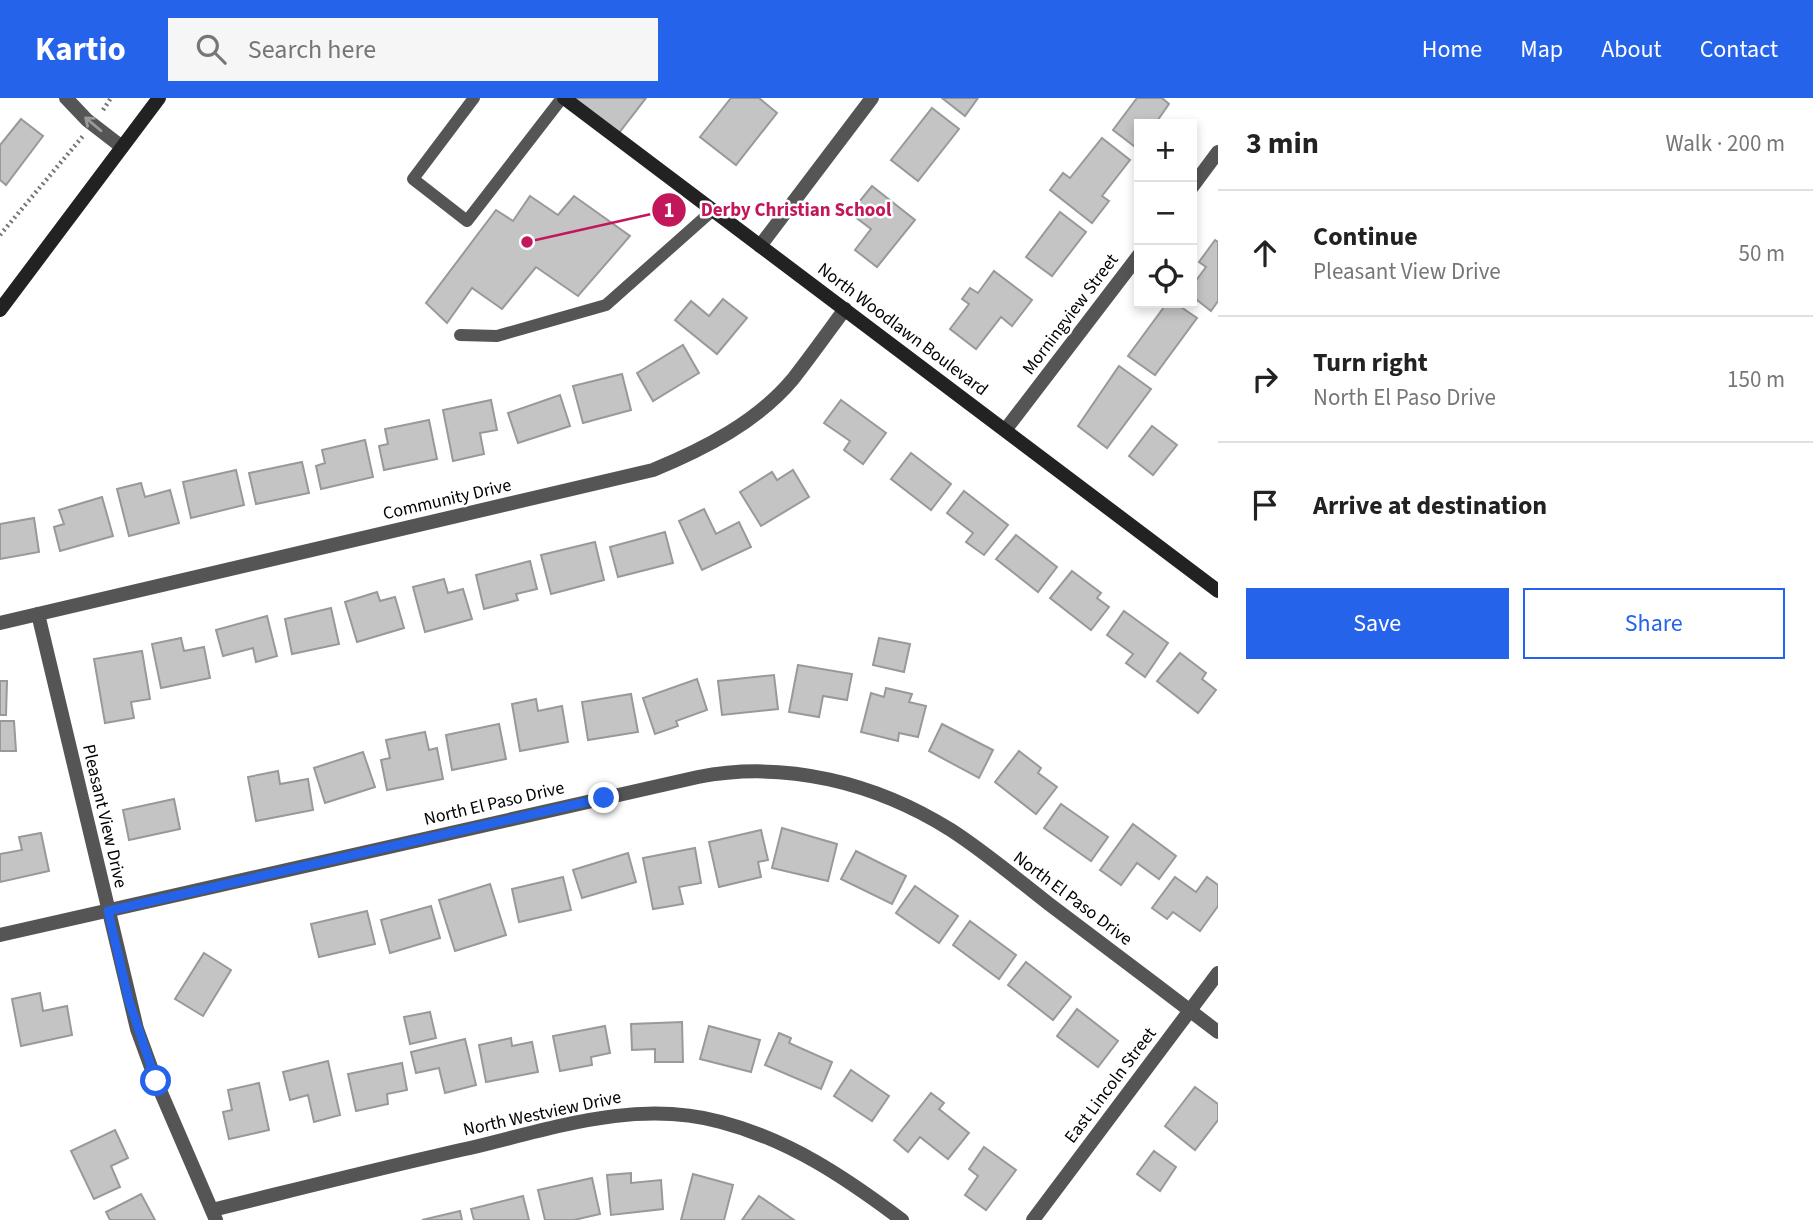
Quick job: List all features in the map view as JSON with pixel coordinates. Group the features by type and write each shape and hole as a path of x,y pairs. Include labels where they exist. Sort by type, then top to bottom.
{"street":[{"path":"66,98 87,120 122,147"},
{"path":"0,310 159,98"},
{"path":"760,246 872,98"},
{"name":"North Woodlawn Boulevard","path":"569,100 1218,591"},
{"path":"1196,182 1218,152"},
{"name":"Morningview Street","path":"1006,429 1134,262"},
{"name":"Community Drive","path":"0,622 653,470 716,441 753,415 791,380 845,309"},
{"name":"Pleasant View Drive","path":"38,614 137,1029 214,1215"},
{"name":"North El Paso Drive","path":"0,935 709,775 764,771 797,773 834,780 884,796 953,832 1218,1032"},
{"name":"East Lincoln Street","path":"1033,1220 1218,973"},
{"name":"North Westview Drive","path":"214,1215 575,1123 642,1112 721,1122 781,1143 853,1183 902,1220"}],"lane":[{"path":"474,98 414,179 467,221 569,100"},
{"path":"460,335 497,336 606,305 713,210"}],"path":[{"path":"99,116 111,98"},
{"path":"0,235 81,138"}],"building":[{"path":"564,98 646,98 615,138"},
{"path":"731,98 759,98 777,113 736,165 700,137"},
{"path":"942,98 978,98 965,116"},
{"path":"1137,98 1162,98 1169,104 1158,119 1134,119 1134,146 1113,130"},
{"path":"932,108 959,129 918,181 891,160"},
{"path":"21,119 43,136 6,185 0,180 0,145"},
{"path":"1102,138 1130,160 1102,196 1109,201 1092,223 1050,190 1063,173 1070,178"},
{"path":"872,186 915,220 877,267 855,250 871,229 850,213"},
{"path":"530,196 558,215 574,196 630,236 578,296 536,267 502,309 472,288 447,323 426,303 496,210 513,221"},
{"path":"1060,212 1086,232 1052,276 1026,257"},
{"path":"1215,240 1218,242 1218,301 1211,311 1197,300 1197,279 1206,267 1199,262"},
{"path":"994,271 1032,300 1012,326 1001,317 976,349 950,329 969,304 962,299 970,288 978,293"},
{"path":"723,299 747,318 717,354 675,320 691,301 709,316"},
{"path":"1163,308 1182,308 1197,318 1155,375 1128,356"},
{"path":"683,345 699,373 653,401 637,373"},
{"path":"1119,366 1151,389 1107,448 1078,426"},
{"path":"622,374 631,410 583,423 573,386"},
{"path":"560,395 570,426 518,443 508,413"},
{"path":"491,400 497,430 480,433 484,454 453,461 443,410"},
{"path":"841,400 886,433 863,464 844,450 850,441 824,423"},
{"path":"429,420 437,459 384,470 379,446 388,444 385,429"},
{"path":"1152,426 1177,445 1153,475 1129,456"},
{"path":"365,440 373,477 321,489 316,466 325,463 322,450"},
{"path":"911,453 951,484 931,510 891,479"},
{"path":"302,462 309,493 256,504 249,473"},
{"path":"236,470 244,505 191,518 183,482"},
{"path":"793,470 809,497 761,526 740,492 772,472 777,480"},
{"path":"141,483 145,497 170,490 179,523 129,536 117,489"},
{"path":"964,491 1008,525 984,555 966,542 973,533 947,513"},
{"path":"102,497 113,536 60,551 54,527 64,524 59,510"},
{"path":"704,509 716,534 739,522 751,547 702,570 679,521"},
{"path":"34,518 39,552 0,559 0,524"},
{"path":"665,532 673,563 618,577 610,547"},
{"path":"1016,535 1057,567 1038,592 996,559"},
{"path":"595,542 604,580 551,594 541,555"},
{"path":"530,561 537,589 516,594 518,600 484,609 476,575"},
{"path":"1072,571 1101,593 1097,598 1109,607 1091,630 1050,598"},
{"path":"444,579 448,593 463,589 472,619 425,632 413,587"},
{"path":"377,592 380,601 395,597 404,628 357,642 345,602"},
{"path":"331,608 339,644 292,654 285,619"},
{"path":"1124,611 1168,643 1145,677 1126,663 1133,654 1107,635"},
{"path":"267,616 277,656 256,662 253,648 223,656 216,630"},
{"path":"181,638 184,651 204,647 210,678 161,688 152,644"},
{"path":"879,638 910,644 904,672 873,665"},
{"path":"142,651 150,699 131,702 134,718 105,723 94,659"},
{"path":"1180,653 1206,673 1202,679 1216,690 1198,713 1157,681"},
{"path":"798,665 852,674 847,700 823,696 819,717 789,712"},
{"path":"774,675 778,709 722,715 718,681"},
{"path":"697,679 707,710 676,721 678,726 655,734 643,698"},
{"path":"0,681 7,681 6,715 0,715"},
{"path":"886,688 912,694 909,702 926,706 918,737 899,733 898,741 861,732 871,693 884,697"},
{"path":"631,694 638,732 588,740 582,702"},
{"path":"536,699 538,711 562,706 568,742 520,751 512,704"},
{"path":"0,721 14,721 16,751 0,751"},
{"path":"499,724 506,759 452,770 446,735"},
{"path":"942,724 993,750 979,778 929,751"},
{"path":"425,732 429,750 437,748 443,779 387,790 381,760 390,758 386,740"},
{"path":"1019,751 1041,768 1038,773 1057,787 1036,814 995,782"},
{"path":"363,752 375,787 325,803 314,768"},
{"path":"278,771 280,784 308,779 313,810 256,821 248,777"},
{"path":"174,799 180,829 129,840 123,810"},
{"path":"1061,804 1108,837 1091,861 1044,828"},
{"path":"1133,824 1176,856 1159,879 1137,863 1121,885 1100,870"},
{"path":"782,828 837,844 828,881 772,868"},
{"path":"761,830 768,860 758,862 761,877 719,887 709,842"},
{"path":"41,833 49,871 0,882 0,854 22,850 19,837"},
{"path":"695,848 701,883 679,887 683,904 653,909 643,858"},
{"path":"856,851 906,876 892,904 841,879"},
{"path":"628,853 636,882 582,898 573,870"},
{"path":"563,877 571,910 519,922 512,889"},
{"path":"1175,877 1196,892 1207,877 1218,885 1218,906 1200,931 1173,912 1167,919 1152,908"},
{"path":"490,884 506,935 455,951 439,900"},
{"path":"915,886 958,916 939,943 896,913"},
{"path":"431,906 440,938 390,953 381,920"},
{"path":"367,911 375,944 319,957 311,924"},
{"path":"970,921 1016,955 999,979 953,945"},
{"path":"204,953 231,970 203,1016 175,999"},
{"path":"1026,962 1071,997 1053,1020 1008,985"},
{"path":"40,993 43,1011 67,1006 72,1035 21,1046 12,999"},
{"path":"1077,1009 1118,1041 1098,1067 1057,1036"},
{"path":"430,1012 436,1038 410,1044 404,1017"},
{"path":"682,1022 683,1062 655,1062 655,1049 632,1050 631,1024"},
{"path":"605,1026 610,1053 591,1057 592,1065 560,1071 553,1036"},
{"path":"709,1026 760,1040 751,1072 700,1059"},
{"path":"779,1033 791,1038 789,1043 832,1062 821,1089 765,1065"},
{"path":"511,1038 512,1046 532,1042 538,1072 486,1082 479,1045"},
{"path":"465,1039 476,1085 445,1093 439,1068 416,1073 411,1052"},
{"path":"328,1061 340,1115 314,1122 308,1095 290,1100 283,1072"},
{"path":"402,1063 407,1090 387,1094 388,1104 356,1111 348,1074"},
{"path":"851,1070 889,1096 872,1121 834,1096"},
{"path":"259,1083 269,1130 229,1139 223,1112 232,1110 228,1090"},
{"path":"1195,1087 1218,1104 1218,1120 1195,1150 1165,1126"},
{"path":"931,1093 944,1103 939,1109 969,1133 948,1159 920,1137 908,1152 894,1140"},
{"path":"115,1130 128,1158 111,1166 120,1187 94,1199 71,1151"},
{"path":"984,1147 1016,1170 986,1210 965,1195 978,1176 969,1169"},
{"path":"1154,1151 1176,1167 1160,1191 1137,1174"},
{"path":"631,1173 631,1183 661,1180 663,1209 611,1215 607,1175"},
{"path":"693,1174 733,1185 724,1220 681,1220"},
{"path":"592,1178 600,1214 574,1220 545,1220 538,1190"},
{"path":"141,1194 155,1220 110,1220 106,1212"},
{"path":"523,1196 529,1220 474,1220 471,1209"},
{"path":"759,1196 794,1220 742,1220"},
{"path":"460,1211 462,1220 422,1220"}],"place":[{"name":"Derby Christian School","path":"527,242"}],"route":[{"path":"156,1081 129,1001 108,911 604,798"}]}
